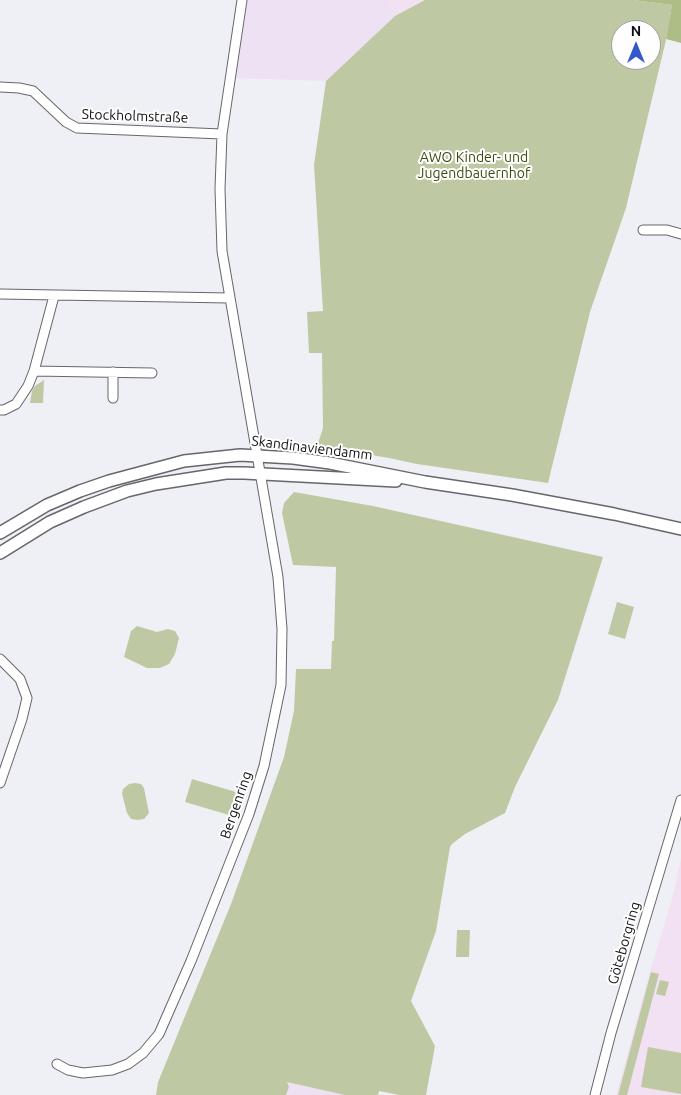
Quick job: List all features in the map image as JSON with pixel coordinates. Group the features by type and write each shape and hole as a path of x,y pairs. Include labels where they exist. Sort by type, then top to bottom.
{"main road":[{"name":"Skandinaviendamm","path":"0,533 47,505 109,481 160,466 232,455 258,455 330,462 425,482 530,499 681,529"},
{"name":"Skandinaviendamm","path":"0,553 50,522 127,491 156,484 232,473 425,482"}],"street":[{"path":"242,0 222,134 220,189 222,251 258,455"},
{"name":"Stockholmstraße","path":"0,87 33,91 66,122 77,128 222,134"},
{"path":"643,230 666,230 681,234"},
{"path":"0,294 229,298"},
{"path":"0,410 16,404 28,386 34,371 54,296"},
{"path":"34,371 152,373"},
{"path":"113,372 113,398"},
{"name":"Bergenring","path":"57,1064 74,1072 103,1072 128,1064 144,1053 151,1045 159,1034 169,1013 249,814 269,743 281,685 282,671 282,628 278,577 258,455"},
{"path":"0,659 20,679 27,698 22,719 0,783"},
{"name":"Göteborgring","path":"595,1095 611,1033 681,800"}],"shaded area":[{"path":"247,0 389,0 395,16 326,81 231,78 239,24"},
{"path":"389,0 425,0 395,16"},
{"path":"681,859 681,1095 616,1095 672,899"},
{"path":"286,1081 345,1095 286,1095 289,1087"}],"green space":[{"name":"AWO Kinder- und Jugendbauernhof","path":"425,0 633,0 672,5 661,61 661,20 611,20 611,70 659,70 626,208 590,312 548,483 417,464 317,446 323,428 322,353 309,353 307,312 323,311 314,165 326,81 395,16"},
{"path":"633,0 681,0 681,43 666,39 672,5"},
{"path":"44,380 43,403 30,403 35,386"},
{"path":"294,492 373,506 603,557 558,700 515,787 505,813 465,834 450,847 436,931 411,1001 435,1046 426,1095 399,1095 379,1091 378,1095 345,1095 287,1082 289,1087 286,1095 156,1095 158,1082 231,904 284,757 294,711 296,669 331,669 332,641 334,641 336,567 293,565 282,513 284,503"},
{"path":"617,602 634,607 625,639 608,634"},
{"path":"137,626 157,632 168,629 175,631 179,638 175,654 169,664 160,668 147,668 124,657 131,631"},
{"path":"192,779 236,792 229,815 185,802"},
{"path":"129,784 141,784 144,788 149,813 144,819 138,820 131,819 127,813 122,794 123,789"},
{"path":"457,930 470,930 469,957 456,957"},
{"path":"651,972 659,974 627,1095 618,1095"},
{"path":"660,980 669,982 665,996 656,994"},
{"path":"648,1047 681,1053 681,1094 641,1087"}]}
